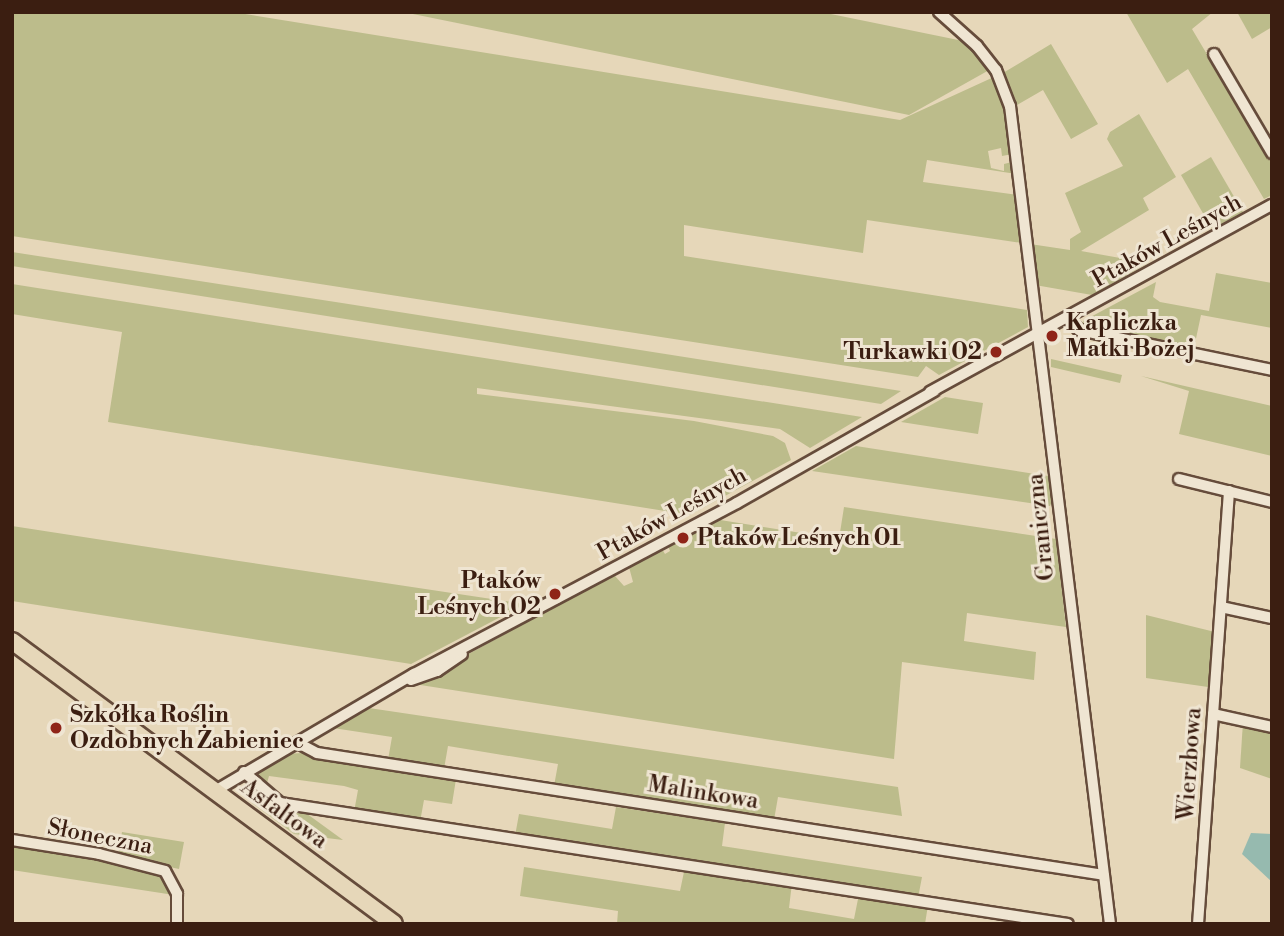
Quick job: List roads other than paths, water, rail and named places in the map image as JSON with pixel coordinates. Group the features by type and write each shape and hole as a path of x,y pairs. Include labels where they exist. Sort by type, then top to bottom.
{"main road":[{"name":"Asfaltowa","path":"12,641 394,924"}],"street":[{"name":"Graniczna","path":"939,12 977,46 996,70 1013,125 1110,924"},
{"path":"1214,54 1272,153"},
{"name":"Ptaków Leśnych","path":"215,791 407,680 437,671 463,652 1272,205"},
{"path":"1068,318 1079,330 1272,370"},
{"path":"1179,479 1272,502"},
{"name":"Wierzbowa","path":"1198,924 1229,491"},
{"path":"1221,607 1272,618"},
{"path":"1213,714 1272,727"},
{"name":"Malinkowa","path":"298,743 317,753 1104,875"},
{"path":"244,772 280,803 1068,924"},
{"name":"Słoneczna","path":"12,840 99,854 165,871 177,894 177,924"}],"water":[{"path":"1251,833 1272,834 1272,882 1242,854"}],"place":[{"name":"Kapliczka Matki Bożej","path":"1052,336"},
{"name":"Turkawki 02","path":"996,352"},
{"name":"Ptaków Leśnych 01","path":"683,538"},
{"name":"Ptaków Leśnych 02","path":"555,594"},
{"name":"Szkółka Roślin Ozdobnych Żabieniec","path":"56,728"}]}
